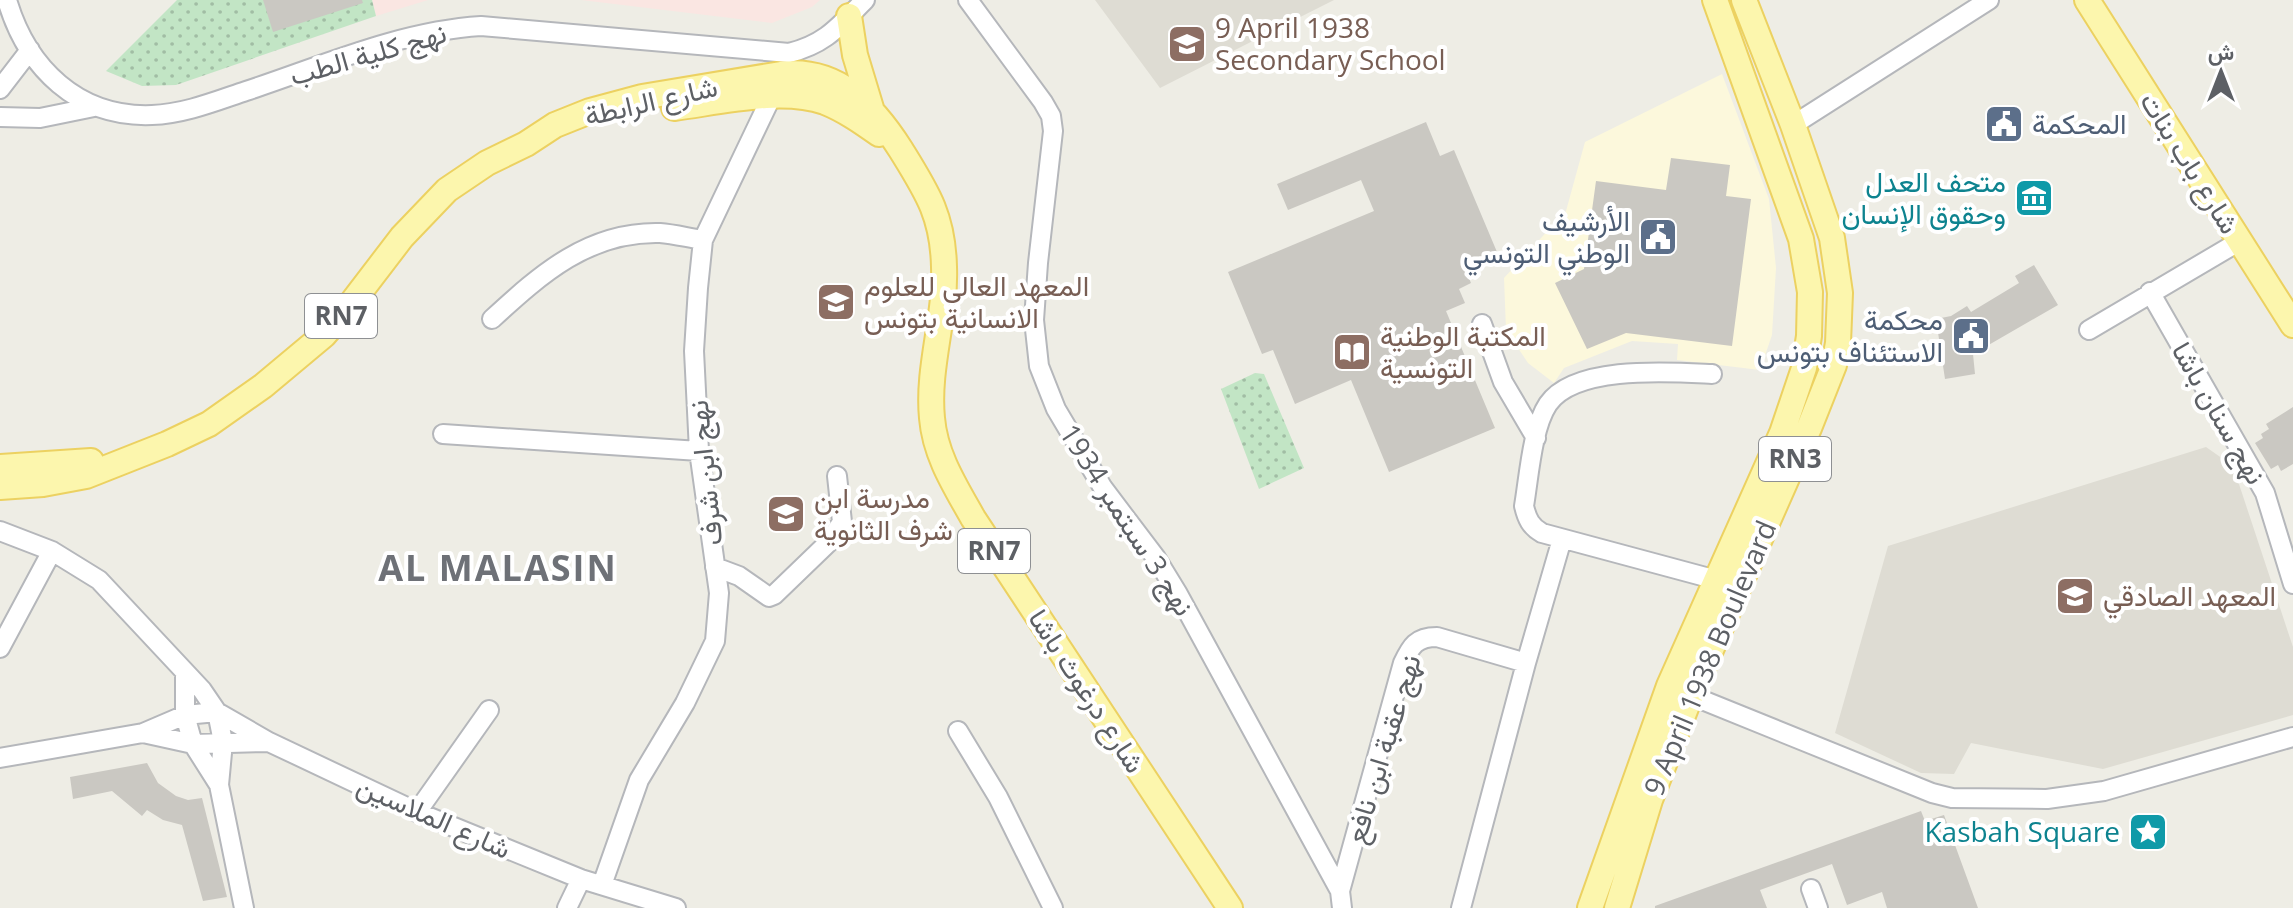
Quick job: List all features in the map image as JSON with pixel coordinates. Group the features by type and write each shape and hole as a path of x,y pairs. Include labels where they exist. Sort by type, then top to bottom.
{"main road":[{"name":"9 April 1938 Boulevard","path":"1590,908 1727,583 1804,368 1809,336 1810,292 1801,239 1715,0"},
{"name":"9 April 1938 Boulevard","path":"1727,583 1809,428 1834,365 1840,293 1832,238 1793,125 1744,0"},
{"name":"شارع باب بنات","path":"2087,0 2293,325"},
{"path":"857,8 857,64 872,111"},
{"name":"شارع درغوث باشا","path":"781,74 802,72 830,80 857,96 883,121 927,191 937,214 942,240 944,295 931,391 932,418 944,466 981,531 1230,908"},
{"name":"شارع درغوث باشا","path":"781,74 800,96 848,112 901,150"},
{"name":"شارع الرابطة","path":"130,459 209,424 263,386 324,335 402,237 447,190 487,163 526,144 555,125 590,111 642,97 781,74"},
{"name":"RN7","path":"0,467 130,459"},
{"name":"RN7","path":"0,487 43,484 86,476 130,459"},
{"name":"9 April 1938 Boulevard","path":"1617,908 1680,690"}],"street":[{"name":"نهج كلية الطب","path":"7,0 30,50 47,73 70,94 94,107 121,114 154,115 196,107 411,36 455,27 481,26 781,74"},
{"name":"نهج 3 سبتمبر 1934","path":"968,0 1043,102 1052,121 1034,320 1039,366 1056,409 1103,488 1156,558 1178,594 1341,900"},
{"path":"1793,125 1989,0"},
{"path":"781,74 857,8"},
{"path":"0,89 30,50"},
{"name":"نهج ابن شرف","path":"602,885 639,780 685,703 715,641 719,593 699,451 694,351 703,240 781,74"},
{"path":"0,117 40,118 94,107"},
{"path":"492,319 545,271 596,243 661,233 703,240"},
{"path":"2089,330 2240,241"},
{"name":"نهج سنان باشا","path":"2150,292 2265,493 2293,584"},
{"path":"1482,324 1503,382 1536,438"},
{"path":"1712,374 1659,371 1582,381 1559,391 1546,407 1536,438 1524,506 1533,528 1562,539 1727,583"},
{"path":"443,434 699,451"},
{"path":"715,567 739,576 769,597 774,595 829,542 842,522 837,476"},
{"name":"شارع الملاسين","path":"0,531 52,551 99,580 202,690 217,712 223,742 219,785"},
{"path":"1461,908 1562,539"},
{"path":"0,648 52,551"},
{"name":"نهج عقبة ابن نافع","path":"1341,900 1403,663 1412,645 1427,637 1437,637 1526,663"},
{"path":"185,674 185,715 193,744 219,785 244,908"},
{"path":"1680,690 1932,793 1952,798 2047,799 2104,791 2293,737"},
{"path":"417,812 489,710"},
{"path":"0,758 143,733 185,715 217,712"},
{"name":"شارع الملاسين","path":"217,712 269,742 417,812 581,879 676,908"},
{"path":"958,731 998,797 1053,908"},
{"name":"شارع الملاسين","path":"143,733 193,744 269,742"},
{"path":"567,908 581,879"},
{"path":"1811,889 1818,908"}],"shaded area":[{"path":"372,0 428,0 376,16"},
{"path":"581,0 820,0 812,7 772,23"},
{"name":"9 April 1938 Secondary School","path":"1095,0 1334,0 1160,88"},
{"name":"الأرشيف الوطني التونسي","path":"1722,74 1769,199 1776,268 1772,335 1760,370 1677,360 1678,344 1632,341 1564,368 1554,383 1528,363 1506,330 1504,278 1566,211 1585,142"},
{"name":"المعهد الصادقي","path":"2206,447 2233,466 2293,647 2293,715 2103,769 1971,743 1954,774 1921,773 1835,733 1888,546"}],"green space":[{"path":"177,0 372,0 376,16 176,85 142,86 106,71"},
{"path":"1255,373 1264,374 1304,468 1259,489 1221,389"}],"building":[{"path":"263,0 362,0 363,3 273,32"},
{"path":"1426,122 1440,156 1454,150 1497,252 1464,266 1471,283 1459,289 1465,303 1446,311 1495,428 1389,472 1351,380 1295,404 1273,350 1262,354 1228,272 1374,211 1361,180 1288,210 1277,184"},
{"path":"1671,158 1730,165 1726,196 1751,199 1732,346 1626,333 1587,349 1555,283 1584,269 1596,181 1666,190"},
{"name":"محكمة الاستئناف بتونس","path":"2034,265 2058,305 1973,354 1975,374 1945,379 1936,319 1951,316 1967,306 1971,312 2019,283 2015,276"},
{"path":"2293,407 2293,464 2281,471 2278,465 2271,469 2255,443 2269,429 2266,424"},
{"path":"147,763 158,783 176,796 188,800 202,798 227,897 203,901 182,825 163,820 147,810 142,816 112,791 73,799 70,777"},
{"path":"1921,811 1925,821 1944,815 1978,908 1887,908 1882,892 1847,905 1832,864 1760,890 1767,908 1655,908 1655,906"}],"place":[{"name":"9 April 1938 Secondary School","path":"1187,44"},
{"name":"المحكمة","path":"2004,124"},
{"name":"متحف العدل وحقوق الإنسان","path":"2034,198"},
{"name":"الأرشيف الوطني التونسي","path":"1658,237"},
{"name":"المعهد العالي للعلوم الانسانية بتونس","path":"836,302"},
{"name":"محكمة الاستئناف بتونس","path":"1971,336"},
{"name":"المكتبة الوطنية التونسية","path":"1352,352"},
{"name":"مدرسة ابن شرف الثانوية","path":"786,514"},
{"name":"المعهد الصادقي","path":"2075,596"},
{"name":"Kasbah Square","path":"2148,832"}],"district":[{"name":"AL MALASIN","path":"498,568"}]}
